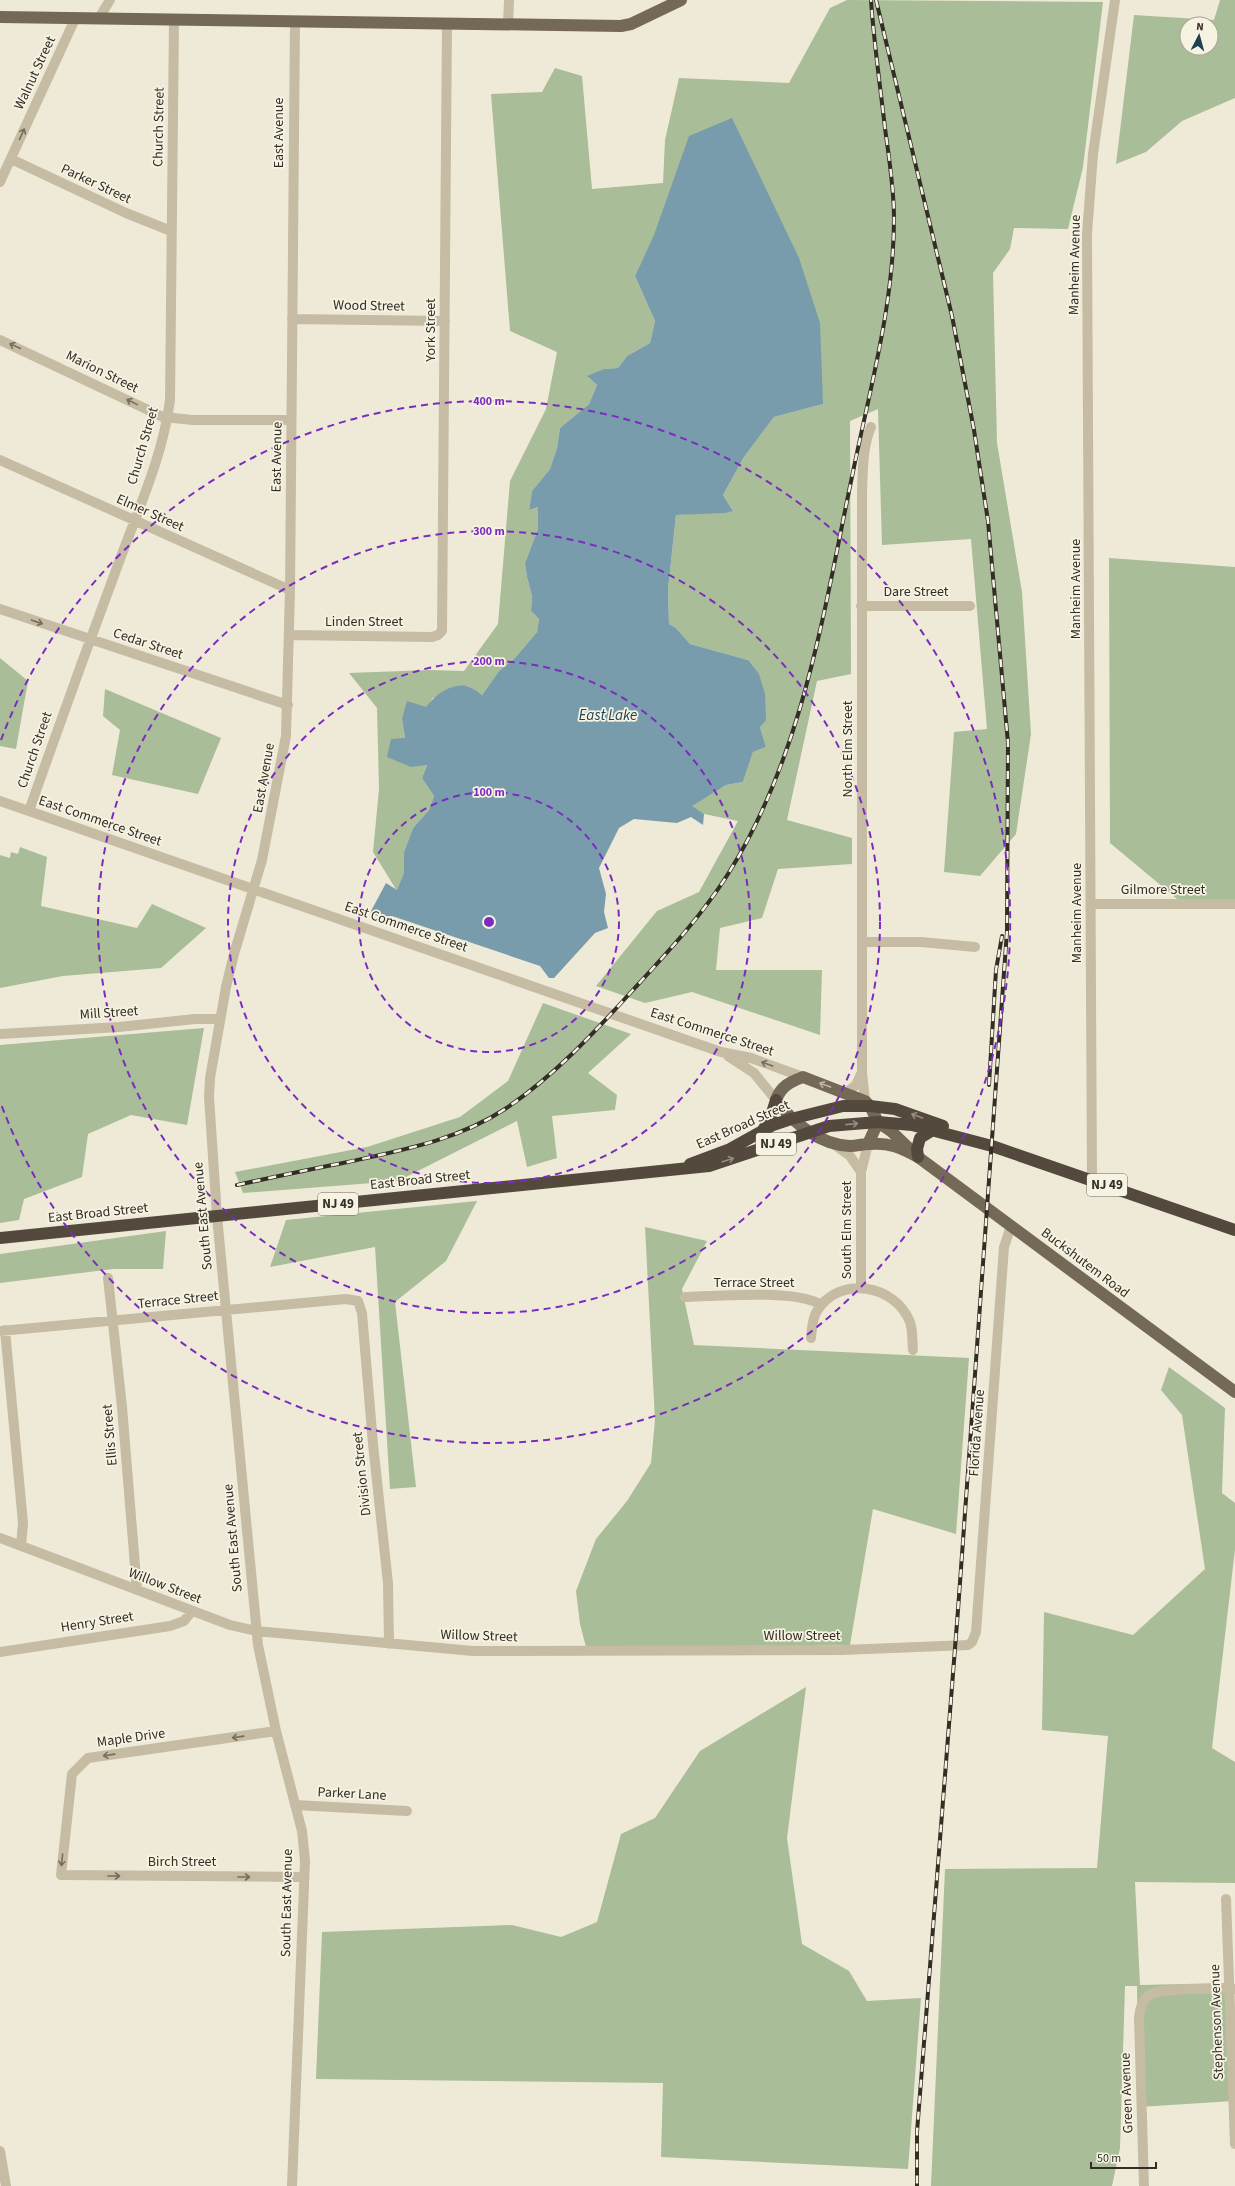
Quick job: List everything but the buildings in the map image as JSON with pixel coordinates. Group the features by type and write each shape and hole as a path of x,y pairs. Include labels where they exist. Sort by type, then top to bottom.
{"highway":[{"path":"755,1151 755,1135 770,1120 776,1100"},
{"name":"NJ 49","path":"867,1103 913,1114 979,1142"},
{"name":"East Broad Street","path":"676,1170 730,1149 790,1118 843,1106 867,1103"},
{"name":"NJ 49","path":"878,1122 933,1130 979,1142 1235,1230"},
{"name":"East Broad Street","path":"0,1238 709,1166 829,1126 878,1122"},
{"path":"918,1156 917,1148 920,1138 933,1130"}],"main road":[{"path":"0,18 99,18 621,26 631,24 681,0"},
{"path":"804,1077 846,1093 867,1103 878,1122 891,1131 918,1156 892,1144 846,1146 824,1139 810,1132 790,1118 776,1100 785,1085 804,1077"},
{"path":"868,1144 878,1122"},
{"name":"Buckshutem Road","path":"918,1156 1235,1392"}],"street":[{"path":"99,18 110,0"},
{"path":"508,24 509,0"},
{"name":"Manheim Avenue","path":"1092,1180 1087,234 1093,154 1115,0"},
{"name":"Walnut Street","path":"0,182 75,19"},
{"name":"Church Street","path":"29,811 160,448 168,418 170,400 174,20"},
{"name":"East Avenue","path":"254,889 270,829 286,736 288,706 295,21"},
{"name":"York Street","path":"438,635 442,631 443,623 447,23"},
{"name":"Parker Street","path":"11,159 126,213 171,231"},
{"name":"Wood Street","path":"292,319 445,321"},
{"name":"Marion Street","path":"0,340 168,418 193,420 291,420"},
{"name":"North Elm Street","path":"867,1103 862,1072 861,606 863,462 867,437 871,427"},
{"name":"Elmer Street","path":"0,460 290,590"},
{"name":"Dare Street","path":"861,606 970,606"},
{"name":"Cedar Street","path":"0,609 288,706"},
{"name":"Linden Street","path":"289,636 432,637 438,635"},
{"name":"East Commerce Street","path":"0,801 721,1052 751,1058 804,1077"},
{"name":"South East Avenue","path":"254,889 234,954 220,1019 209,1097 217,1216 256,1631 276,1731 302,1832 305,1861 303,1877 292,2186"},
{"name":"Gilmore Street","path":"1091,904 1235,904"},
{"path":"862,942 921,942 975,947"},
{"name":"Mill Street","path":"0,1034 119,1027 195,1019 220,1019"},
{"path":"721,1052 754,1073 776,1100"},
{"path":"846,1093 856,1085 862,1072"},
{"path":"824,1139 846,1152 861,1172"},
{"name":"South Elm Street","path":"861,1288 861,1172 868,1144"},
{"name":"Florida Avenue","path":"972,1642 976,1632 1004,1247 1011,1226"},
{"name":"Ellis Street","path":"108,1278 122,1407 137,1590"},
{"name":"South Elm Street","path":"821,1305 833,1296 861,1288 883,1293 901,1307 910,1321 913,1350"},
{"name":"Terrace Street","path":"685,1297 793,1296 814,1300 821,1305"},
{"name":"Terrace Street","path":"3,1330 346,1300 358,1301"},
{"name":"Division Street","path":"358,1301 362,1313 373,1444 387,1576 389,1644"},
{"path":"811,1338 813,1321 821,1305"},
{"path":"3,1330 23,1523 21,1546"},
{"name":"Willow Street","path":"0,1538 230,1625 256,1631 473,1651 842,1650 955,1647 968,1645 972,1642"},
{"name":"Henry Street","path":"0,1652 170,1626 184,1621 192,1611"},
{"name":"Maple Drive","path":"61,1875 72,1774 88,1758 276,1731"},
{"name":"Parker Lane","path":"295,1805 407,1811"},
{"name":"Birch Street","path":"61,1875 303,1877"},
{"name":"Stephenson Avenue","path":"1226,1899 1232,1989 1235,2144"},
{"name":"Green Avenue","path":"1144,2186 1139,2017 1144,2000 1154,1993 1166,1991 1232,1989"},
{"path":"0,2150 6,2186"}],"green space":[{"path":"847,0 1103,2 1083,167 1068,229 1014,228 1010,249 993,273 997,443 1022,592 1031,734 1016,834 980,876 944,872 954,732 987,729 971,539 882,545 878,409 850,421 851,674 817,681 787,820 852,838 852,864 778,869 762,918 720,928 716,970 822,970 820,1035 692,992 645,1003 596,986 657,911 699,892 738,821 704,814 691,806 726,785 743,782 753,752 766,747 760,727 748,660 690,644 676,628 669,624 668,589 676,515 733,511 723,495 744,457 774,417 823,404 654,236 635,276 655,321 650,343 627,356 618,368 604,369 588,377 597,385 589,404 560,428 557,448 550,469 532,491 529,510 538,507 538,529 525,563 532,596 531,611 539,619 537,632 514,659 499,671 482,695 467,686 433,698 426,707 402,719 405,738 427,764 422,778 434,796 429,810 413,828 404,852 404,873 397,891 373,852 379,789 377,708 349,673 429,670 464,671 498,624 510,481 546,409 557,352 510,331 491,94 542,92 555,68 582,76 592,189 663,183 665,140 679,78 789,83 830,8"},
{"path":"1220,0 1235,0 1235,98 1182,121 1146,152 1116,164 1134,15 1179,18 1179,56 1219,56 1219,16 1215,16"},
{"path":"1109,558 1235,567 1235,903 1182,903 1110,843"},
{"path":"0,658 28,681 16,749 0,746"},
{"path":"105,689 221,738 198,794 112,775 120,730 103,716"},
{"path":"20,847 47,857 41,906 137,928 152,904 206,928 161,968 63,976 0,988 0,855 10,858 11,852 18,854"},
{"path":"543,1003 631,1034 588,1073 617,1095 615,1110 552,1116 557,1158 527,1167 517,1121 398,1181 243,1193 235,1172 367,1147 460,1117 508,1081"},
{"path":"204,1028 187,1125 131,1115 88,1134 82,1177 24,1199 19,1220 0,1223 0,1045"},
{"path":"477,1201 446,1261 395,1302 416,1487 390,1489 375,1247 270,1267 286,1220"},
{"path":"645,1227 707,1241 682,1289 694,1345 969,1358 956,1534 873,1509 850,1645 587,1651 580,1624 576,1591 596,1539 627,1501 651,1463 655,1420"},
{"path":"166,1231 163,1269 113,1269 0,1283 0,1254"},
{"path":"1169,1367 1225,1408 1222,1493 1235,1503 1235,1549 1212,1748 1235,1762 1235,1883 1135,1882 1140,1985 1230,1983 1233,2101 1139,2107 1137,1986 1125,1986 1120,2148 1112,2186 931,2186 945,1869 1097,1868 1108,1736 1042,1730 1044,1612 1133,1635 1205,1569 1182,1415 1161,1390"},
{"path":"806,1687 787,1838 802,1944 849,1971 867,2001 921,1998 908,2169 661,2157 663,2083 316,2079 322,1932 512,1925 561,1937 597,1922 621,1834 655,1818 700,1751"}],"water":[{"name":"East Lake","path":"732,118 799,258 820,323 823,404 774,417 744,457 723,495 733,511 725,513 676,515 668,589 669,624 676,628 690,644 748,660 759,674 765,694 766,720 760,727 766,747 753,752 743,782 726,785 692,806 704,814 703,825 691,817 677,823 634,819 619,828 599,868 606,894 604,912 608,928 595,933 554,978 549,978 540,966 392,916 381,917 370,913 386,883 397,890 404,873 404,852 413,828 429,810 434,796 422,778 427,765 411,767 387,757 391,739 405,738 402,719 407,701 426,707 443,691 455,686 470,687 482,695 499,671 514,659 537,632 539,619 531,611 532,596 525,563 538,529 538,507 529,510 532,491 550,469 557,448 560,428 589,404 597,385 587,376 604,369 618,368 627,356 650,343 655,321 635,276 654,235 689,136"}],"railway":[{"path":"237,1185 368,1158 429,1143 468,1129 505,1109 540,1083 572,1054 603,1023 670,949 718,890 754,828 776,779 793,730 808,679 832,576 886,314 893,250 894,207 871,0"},
{"path":"876,0 952,316 974,430 988,521 1008,743 1007,931 958,1610 917,2132 917,2186"},
{"path":"989,1085 996,970 1002,936"}]}
